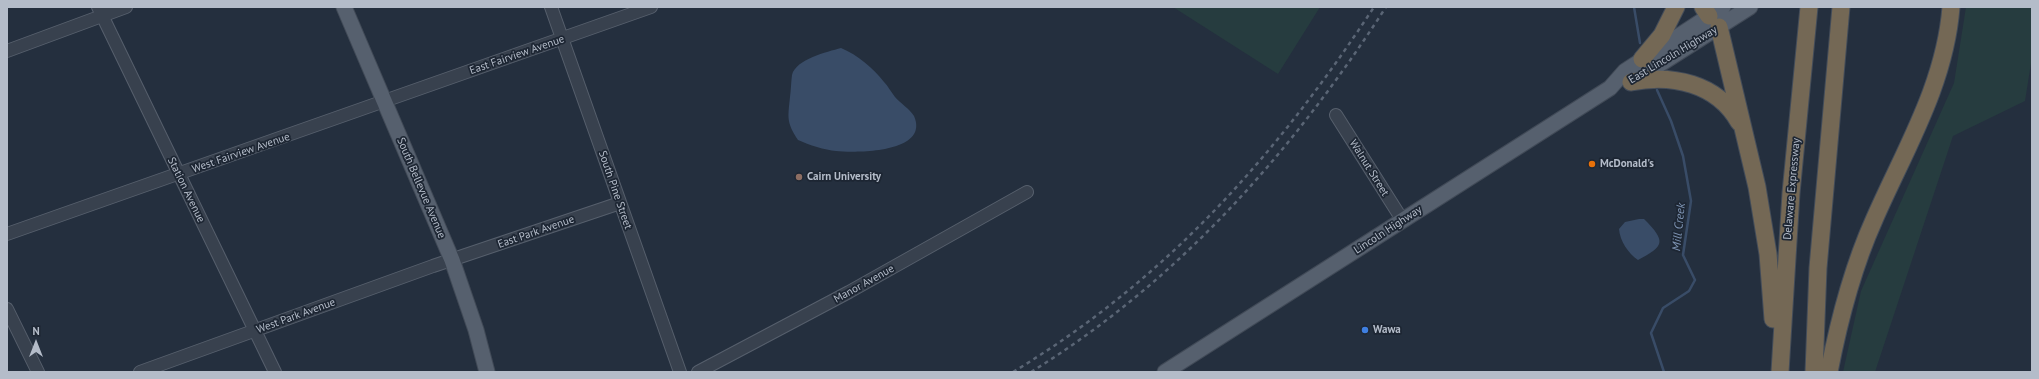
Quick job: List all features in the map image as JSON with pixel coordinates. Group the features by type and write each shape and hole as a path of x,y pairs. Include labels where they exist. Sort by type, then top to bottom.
{"highway":[{"path":"1642,59 1662,35 1676,7"},
{"name":"Delaware Expressway","path":"1778,372 1791,193 1809,7"},
{"path":"1814,372 1818,268 1841,7"},
{"path":"1829,372 1839,324 1854,271 1875,218 1922,118 1942,57 1951,7"},
{"path":"1713,14 1745,131 1757,187 1768,254 1778,372"},
{"path":"1631,82 1665,78 1695,85 1723,102 1737,118 1745,131"}],"main road":[{"name":"South Bellevue Avenue","path":"344,7 452,260 476,330 487,372"},
{"name":"East Lincoln Highway","path":"1610,88 1625,71 1713,14 1750,7"},
{"name":"East Lincoln Highway","path":"1610,88 1631,82 1713,14"},
{"name":"Lincoln Highway","path":"1165,372 1610,88"}],"street":[{"path":"7,51 100,11 126,7"},
{"name":"South Pine Street","path":"551,7 680,372"},
{"name":"East Fairview Avenue","path":"384,101 651,7"},
{"name":"Station Avenue","path":"100,11 275,372"},
{"name":"West Fairview Avenue","path":"7,234 384,101"},
{"name":"Walnut Street","path":"1336,115 1403,220"},
{"name":"Manor Avenue","path":"698,372 849,292 1027,192"},
{"name":"East Park Avenue","path":"452,260 620,203"},
{"name":"West Park Avenue","path":"140,372 452,260"},
{"path":"7,309 38,372"}],"green space":[{"path":"1173,7 1320,7 1278,74"},
{"path":"1966,7 2032,7 2032,57 2025,101 1953,136 1875,372 1843,372 1861,291 1954,83"}],"water":[{"path":"841,48 853,54 870,67 895,97 912,113 916,128 912,137 902,144 889,148 859,152 827,150 798,140 791,128 789,119 792,75 795,69 806,60"},
{"path":"1644,219 1656,233 1659,238 1659,243 1653,251 1638,260 1625,246 1619,229 1625,222"}],"waterway":[{"name":"Mill Creek","path":"1634,7 1640,43"},
{"name":"Mill Creek","path":"1657,90 1671,121 1683,156 1691,201 1683,255 1695,280 1689,291 1663,308 1651,333 1664,372"}],"railway":[{"path":"1013,372 1069,336 1121,297 1169,255 1214,210 1257,163 1298,114 1337,62 1374,7"},
{"path":"1031,372 1085,336 1136,297 1184,254 1229,209 1272,162 1312,112 1350,61 1386,7"}],"place":[{"name":"McDonald's","path":"1592,164"},
{"name":"Cairn University","path":"799,177"},
{"name":"Wawa","path":"1365,330"}]}
